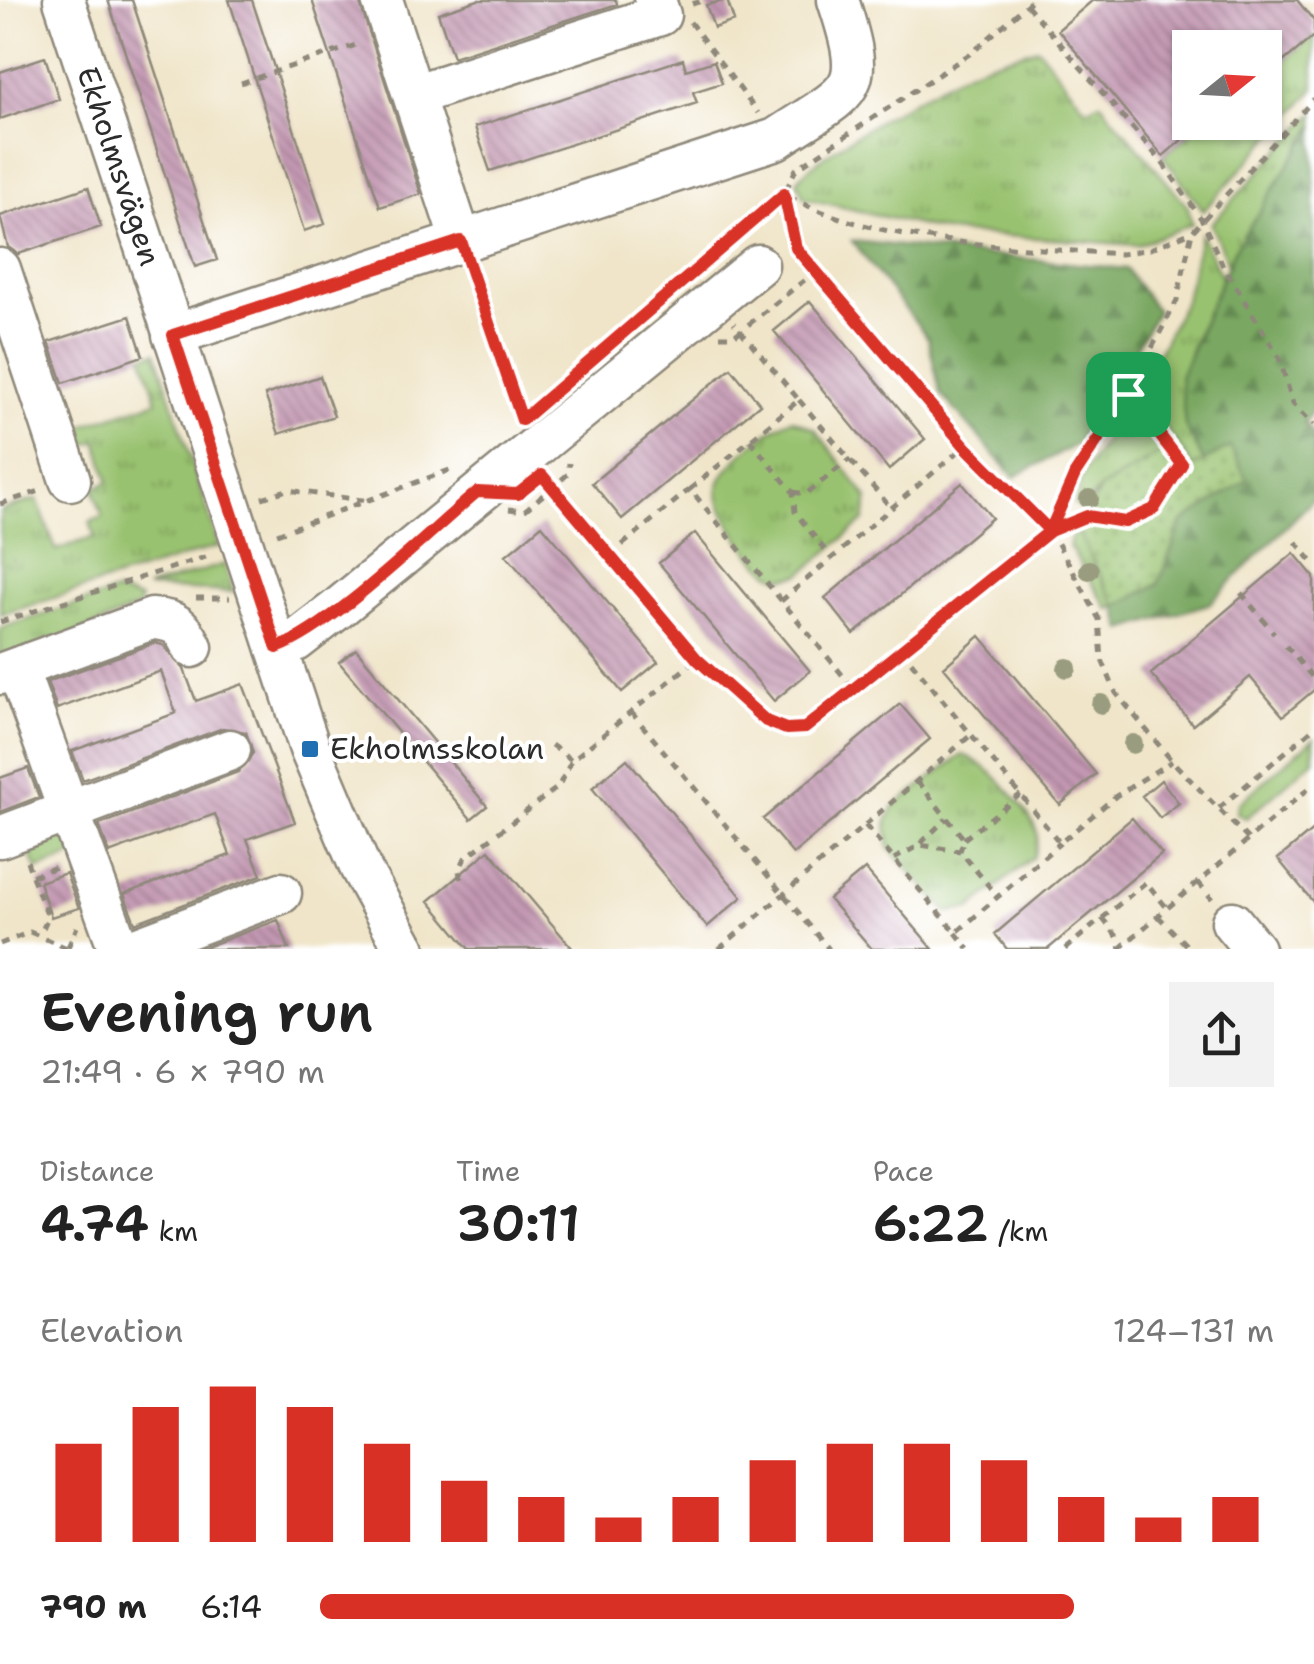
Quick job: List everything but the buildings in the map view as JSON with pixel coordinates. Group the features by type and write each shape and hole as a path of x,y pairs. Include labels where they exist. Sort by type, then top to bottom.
{"street":[{"name":"Ekholmsvägen","path":"64,0 277,648 335,810 404,949"},
{"path":"173,335 776,139 852,83 857,65 838,0"},
{"path":"414,95 672,10"},
{"path":"388,16 461,241"},
{"path":"277,648 296,641 326,618 537,419 698,291 758,265"},
{"path":"0,268 59,484"},
{"path":"473,476 518,494 542,475 552,466 555,454 537,419"},
{"path":"119,949 68,812 8,671 152,619 171,620 183,627 192,647"},
{"path":"8,834 230,750"},
{"path":"133,949 281,892"}],"path":[{"path":"891,508 741,331 698,291 784,194 796,169 974,52 1030,2 1162,162 1202,220 1223,266 1279,357 1294,404 1314,425"},
{"path":"672,10 776,139"},
{"path":"241,83 388,16"},
{"path":"784,194 814,210 948,242 1121,254 1150,250 1192,232 1314,99"},
{"path":"784,194 796,248 965,446 1050,531 1100,619 1102,660 1116,693 1172,761 1248,840"},
{"path":"1050,531 1075,474 1128,394 1177,300 1192,232"},
{"path":"461,241 537,419 509,431"},
{"path":"741,331 816,271"},
{"path":"542,475 697,659 766,721 786,729 805,728 1050,531 1087,516 1125,522 1154,509 1182,464 1128,394"},
{"path":"610,555 799,400"},
{"path":"750,440 793,492 795,512 832,558"},
{"path":"781,601 965,446"},
{"path":"793,492 806,494 850,459"},
{"path":"277,534 439,478 473,476"},
{"path":"0,504 59,484"},
{"path":"690,489 854,688"},
{"path":"262,514 259,499 287,490 372,502"},
{"path":"1296,542 1314,564"},
{"path":"0,622 209,556"},
{"path":"1242,593 1274,632"},
{"path":"1286,646 1314,679"},
{"path":"901,649 1060,843"},
{"path":"462,879 459,872 465,858 558,787 572,760 697,659"},
{"path":"631,712 829,949"},
{"path":"1220,808 1314,729"},
{"path":"719,949 971,735"},
{"path":"546,742 572,760"},
{"path":"956,934 1116,796 1172,761"},
{"path":"916,781 964,839"},
{"path":"1102,918 1121,947 1314,784"},
{"path":"960,851 964,839 1020,794"},
{"path":"894,859 920,845 947,818"},
{"path":"865,825 969,949"},
{"path":"8,834 32,876 48,917 40,935"},
{"path":"920,845 960,851 998,897"},
{"path":"32,876 85,857"},
{"path":"1065,949 1146,882 1167,908"},
{"path":"1158,916 1190,949"},
{"path":"0,944 30,932 69,949"}],"green space":[{"path":"1314,36 1314,90 1282,125 1282,63"},
{"path":"1038,48 1086,109 1100,102 1188,207 1192,224 1138,245 948,232 804,198 797,181 848,140 965,72"},
{"path":"1314,113 1314,126 1228,264 1211,224"},
{"path":"1314,126 1314,410 1304,422 1314,437 1314,499 1209,604 1123,630 1116,606 1158,584 1182,522 1246,480 1230,447 1204,461 1185,426 1180,377 1233,252"},
{"path":"1182,140 1268,140 1203,211 1163,156"},
{"path":"1201,234 1222,278 1185,368 1185,410 1204,461 1193,468 1139,391 1185,300"},
{"path":"852,241 1126,269 1157,311 1083,441 1014,477 940,393 928,338"},
{"path":"156,352 219,546 0,615 0,511 37,499 56,550 95,537 90,522 103,517 93,488 109,482 97,441 82,446 76,428 157,401 143,356"},
{"path":"1129,405 1163,452 1100,489 1082,508 1074,505 1084,472"},
{"path":"792,419 815,429 868,499 864,521 801,574 781,578 759,563 739,538 722,509 718,488 729,468 749,448"},
{"path":"1178,443 1193,467 1230,447 1247,480 1182,522 1158,584 1116,606 1077,530 1100,489"},
{"path":"1094,527 1087,550 1116,606 1109,610 1069,546 1074,528"},
{"path":"225,564 233,592 147,588"},
{"path":"116,592 140,599 138,607 0,668 0,628"},
{"path":"1314,738 1314,760 1246,818 1237,814 1238,804"},
{"path":"962,755 982,765 1017,799 1033,823 1037,842 1033,857 970,909 947,912 889,848 887,821 894,806"},
{"path":"68,825 79,854 37,870 25,841"}],"place":[{"name":"Ekholmsskolan","path":"310,749"}],"route":[{"path":"1128,394 1075,474 1050,531 965,446 796,248 784,194 522,420 461,241 173,335 277,648 296,641 340,607 477,492 518,494 542,475 697,659 766,721 786,729 805,728 1050,531 1087,516 1125,522 1154,509 1182,464 1128,394"}]}
